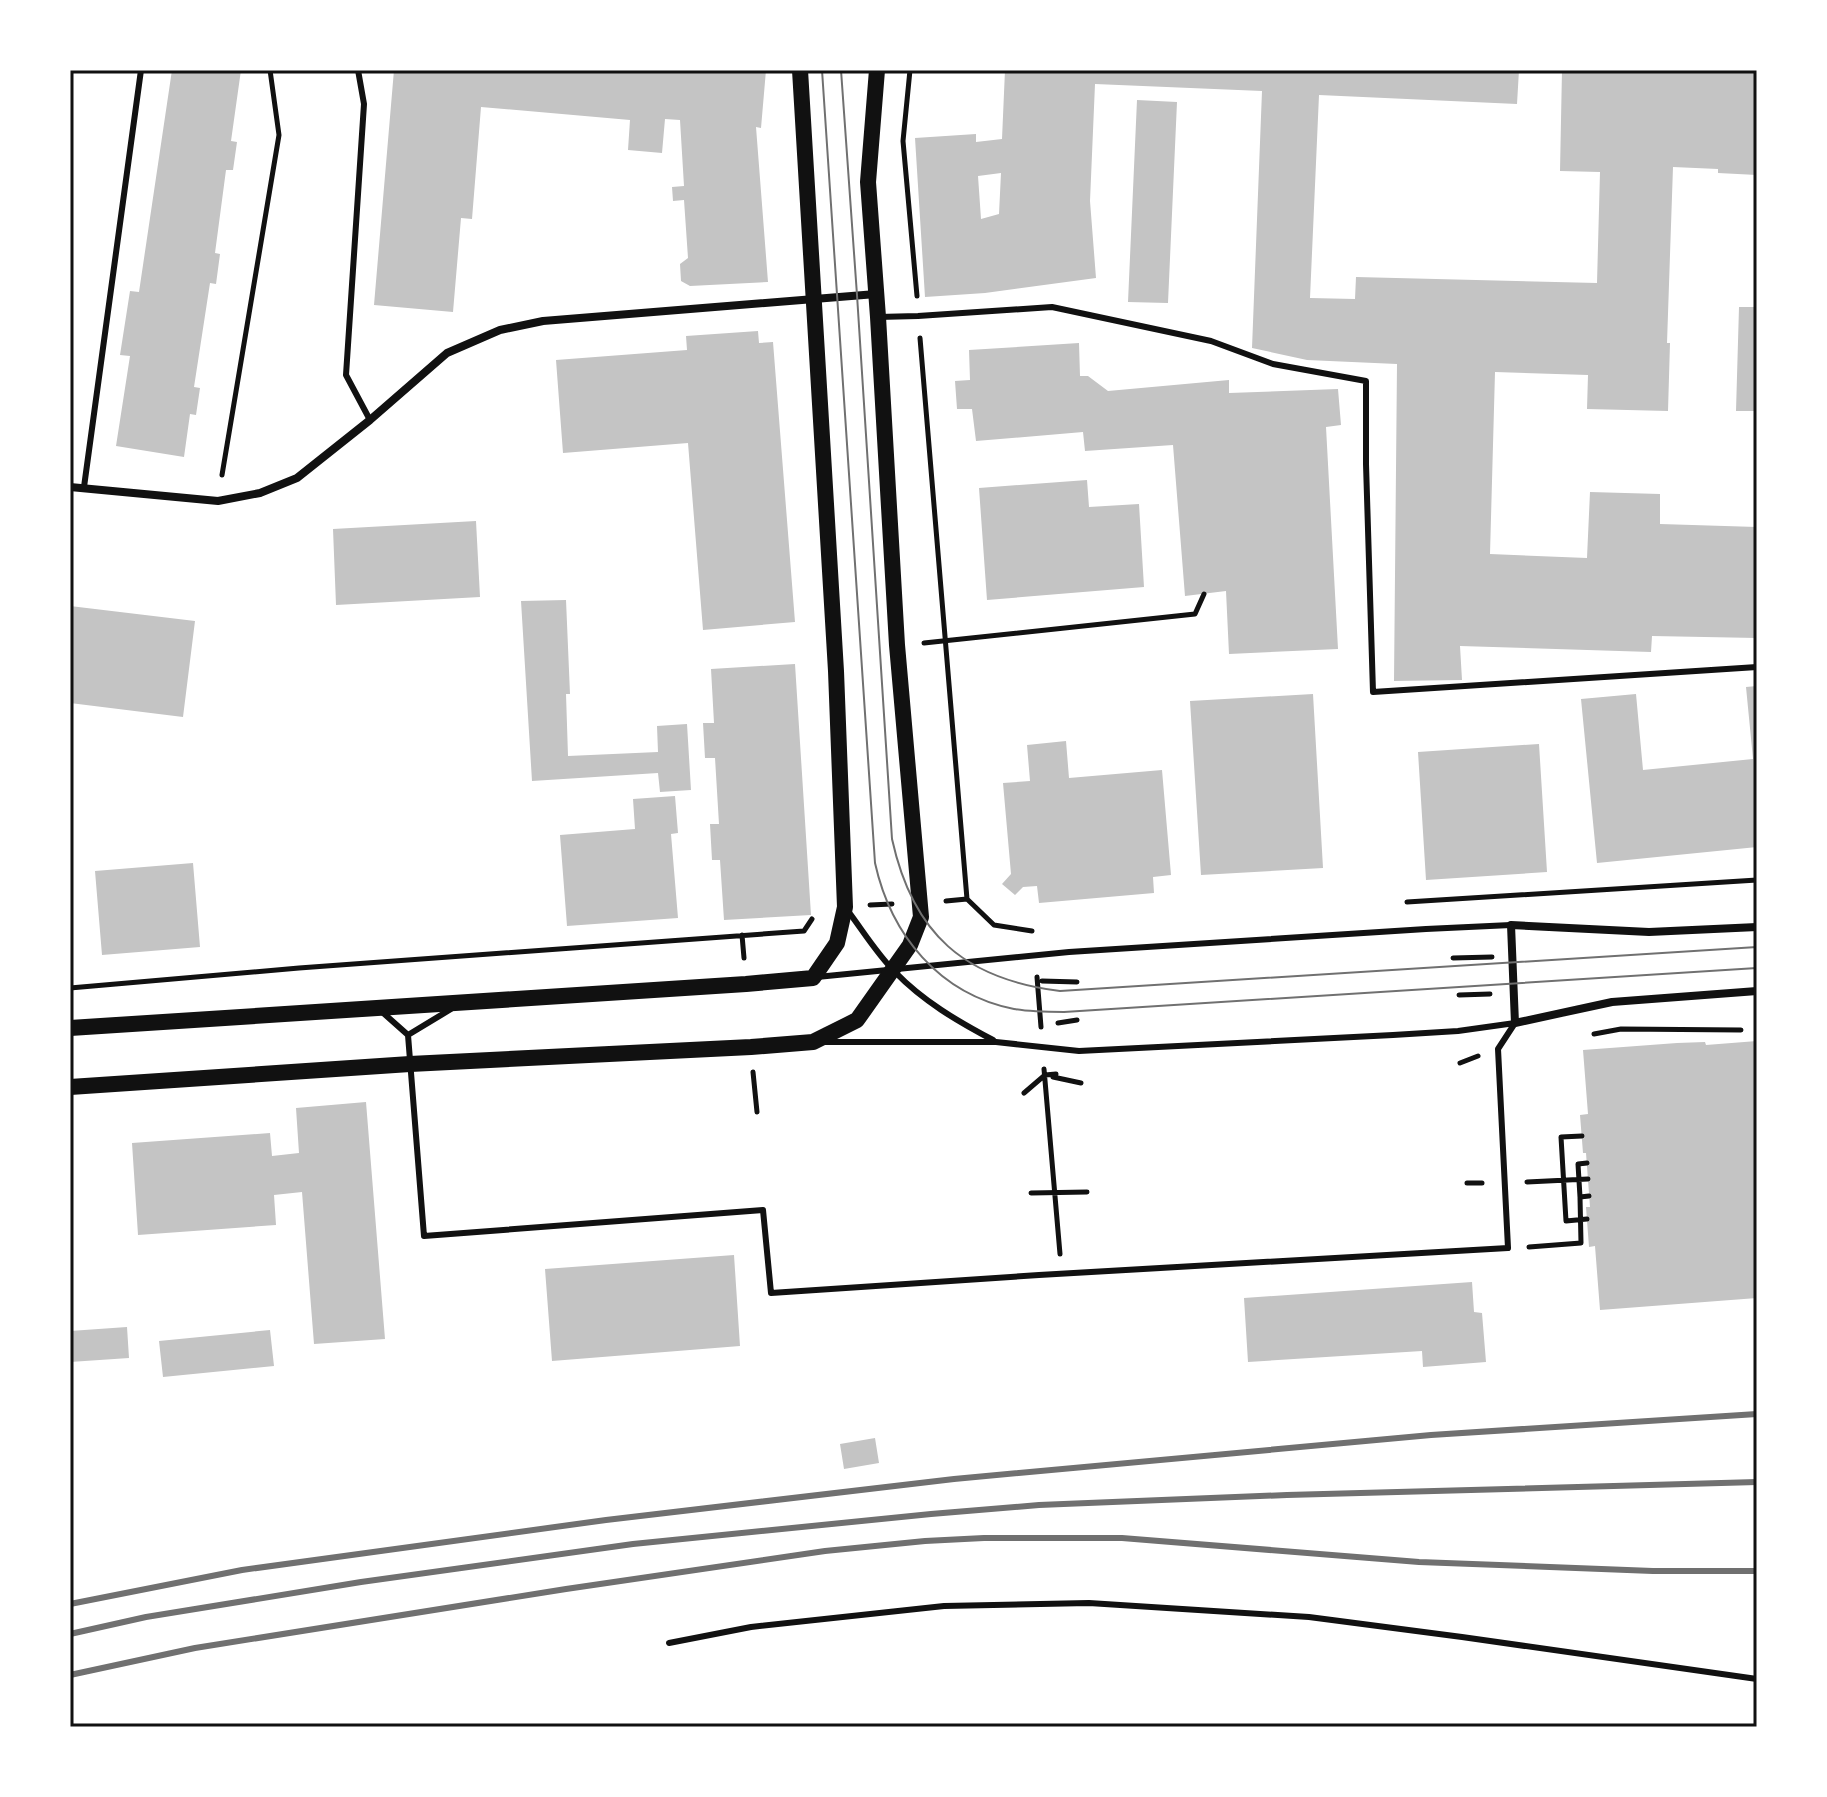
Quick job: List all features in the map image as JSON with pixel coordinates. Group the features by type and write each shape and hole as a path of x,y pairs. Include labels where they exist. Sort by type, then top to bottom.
{"main road":[{"path":"70,1028 813,978 837,943 845,907 836,671 800,70"},
{"path":"70,1087 410,1064 813,1042 857,1020 910,945 921,917 897,645 868,182 877,70"}],"street":[{"path":"70,487 218,501 260,493 297,478 447,353 500,330 543,321 876,294"},
{"path":"1757,927 1649,932 1511,925 1515,1023 1612,1002 1757,991"}],"lane":[{"path":"84,487 141,70"},
{"path":"358,70 364,104 346,375 370,420"},
{"path":"878,317 1052,307 1211,341 1273,364 1366,381 1373,692 1757,667"},
{"path":"845,907 893,970 915,991 947,1016 996,1042"},
{"path":"813,978 1035,955 1511,925"},
{"path":"408,1035 461,1003"},
{"path":"376,1007 408,1035 424,1236 763,1210 771,1293 1508,1248 1498,1049 1515,1023"},
{"path":"813,1042 996,1042 1079,1051 1445,1032 1515,1023"},
{"path":"669,1643 751,1627 944,1606 1089,1603 1309,1617 1757,1679"}],"path":[{"path":"218,501 279,135 270,70"},
{"path":"910,70 903,141 967,899"},
{"path":"897,645 1195,614 1204,594"},
{"path":"1407,902 1757,880"},
{"path":"70,988 804,931 816,912"},
{"path":"1035,955 1043,1049"},
{"path":"1453,958 1513,956"},
{"path":"1038,981 1077,982"},
{"path":"1459,995 1513,994"},
{"path":"1590,1034 1621,1029 1741,1030"},
{"path":"1460,1063 1498,1049"},
{"path":"752,1063 757,1112"},
{"path":"1024,1093 1045,1075 1064,1074"},
{"path":"1045,1075 1081,1083"},
{"path":"1045,1075 1062,1274"},
{"path":"1582,1136 1561,1137 1566,1221 1584,1219"},
{"path":"1508,1248 1581,1243 1584,1219 1578,1164 1587,1163"},
{"path":"1563,1180 1588,1179"},
{"path":"1467,1183 1481,1183"},
{"path":"1031,1193 1087,1192"},
{"path":"1580,1197 1589,1196"}],"building":[{"path":"172,70 241,70 231,141 237,142 233,170 226,170 215,253 220,254 216,284 210,283 194,387 200,388 196,415 190,414 184,457 116,446 130,356 120,355 130,291 139,292"},
{"path":"394,70 766,70 761,128 756,127 768,282 690,286 681,281 680,264 688,258 684,200 673,201 672,187 684,186 680,120 665,119 662,153 628,150 630,120 481,107 472,219 461,218 453,312 374,305"},
{"path":"1005,70 1519,70 1517,104 1319,95 1310,298 1355,299 1356,277 1597,283 1600,172 1560,171 1562,70 1757,70 1757,175 1673,167 1668,411 1587,409 1588,375 1495,372 1490,554 1587,558 1590,492 1660,494 1660,524 1757,527 1757,638 1652,636 1651,652 1460,646 1462,680 1394,681 1397,364 1307,360 1252,348 1262,91 1095,84 1090,201 1096,278 985,293 925,297 915,138 976,134 976,142 1002,139","holes":["1001,173 999,214 981,219 978,176"]},
{"path":"1137,100 1177,102 1168,303 1128,302"},
{"path":"1739,307 1757,307 1757,411 1736,411"},
{"path":"758,331 759,343 773,342 795,622 703,630 688,443 563,453 556,360 687,350 686,336"},
{"path":"1079,343 1080,376 1088,376 1108,391 1229,380 1229,393 1338,389 1341,425 1326,427 1338,649 1229,654 1226,591 1185,596 1173,445 1085,451 1083,432 976,441 972,409 957,409 955,381 970,380 969,350"},
{"path":"1087,480 1089,507 1139,504 1144,587 987,600 979,488"},
{"path":"476,521 480,597 336,605 333,529"},
{"path":"566,600 570,694 566,694 568,756 658,752 657,726 687,724 691,790 660,792 658,773 532,781 521,601"},
{"path":"70,606 195,621 183,717 70,703"},
{"path":"795,664 811,915 724,920 720,860 712,860 710,824 719,824 715,758 705,758 703,723 714,723 711,669"},
{"path":"1757,686 1757,847 1597,863 1581,699 1636,694 1643,770 1753,759 1746,687"},
{"path":"1313,694 1323,868 1201,875 1190,701"},
{"path":"1066,741 1069,778 1162,770 1171,875 1153,877 1154,893 1039,903 1037,886 1023,887 1015,895 1002,884 1011,874 1003,783 1030,781 1027,745"},
{"path":"1539,744 1547,872 1426,880 1418,752"},
{"path":"675,796 678,833 671,834 678,918 567,926 560,835 635,829 633,799"},
{"path":"193,863 200,947 102,955 95,871"},
{"path":"1757,1041 1757,1298 1600,1310 1595,1246 1589,1247 1586,1207 1590,1207 1580,1115 1588,1114 1583,1050"},
{"path":"366,1102 385,1339 314,1344 302,1192 274,1195 276,1225 138,1235 132,1143 270,1133 272,1156 299,1153 296,1108"},
{"path":"734,1255 740,1346 552,1361 545,1269"},
{"path":"1472,1282 1474,1312 1482,1313 1486,1362 1423,1367 1422,1351 1248,1362 1244,1298"},
{"path":"127,1327 129,1358 70,1362 70,1331"},
{"path":"270,1330 274,1366 163,1377 159,1341"},
{"path":"875,1438 879,1463 844,1469 840,1444"}],"tram line":[{"path":"822,70 875,863 893,914 922,957 963,990 987,1001 1014,1009 1051,1012 1757,968"},
{"path":"841,70 892,839 901,872 914,901 929,926 948,946 970,963 996,976 1060,991 1757,947"}],"railway":[{"path":"70,1604 242,1570 606,1520 954,1479 1431,1435 1757,1414"},
{"path":"70,1634 146,1617 361,1582 633,1544 931,1514 1039,1505 1287,1495 1757,1482"},
{"path":"70,1675 195,1648 566,1589 825,1551 925,1541 1122,1538 1419,1562 1653,1571 1757,1571"}]}
